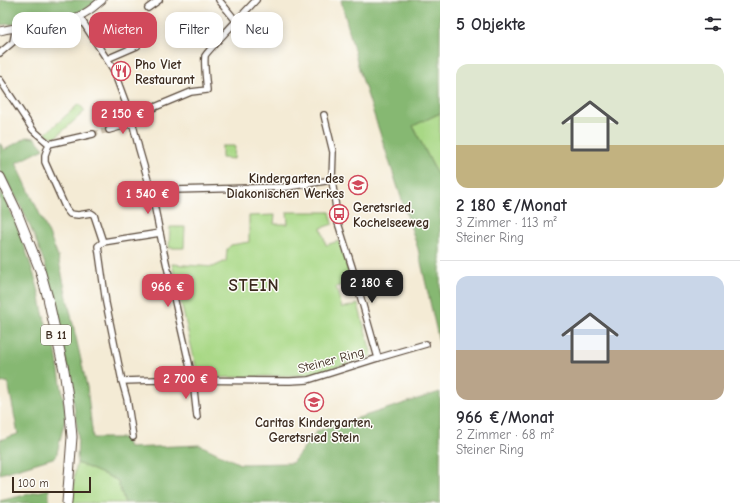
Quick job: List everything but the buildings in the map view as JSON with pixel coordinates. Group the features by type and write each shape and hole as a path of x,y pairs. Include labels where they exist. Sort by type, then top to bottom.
{"main road":[{"name":"B 11","path":"0,177 16,210 40,270 48,298 64,370 72,437 67,503"}],"street":[{"path":"81,15 102,0"},
{"path":"148,8 159,0"},
{"path":"219,0 231,15"},
{"path":"246,12 256,0"},
{"path":"81,19 107,59 132,120 152,194 193,381 197,418"},
{"path":"0,31 12,28"},
{"path":"109,130 191,92 207,90 205,55 210,48 231,28"},
{"path":"0,53 12,43"},
{"path":"107,59 132,48"},
{"path":"0,80 33,130 49,144"},
{"name":"Steiner Ring","path":"324,115 333,152 332,180 338,222 356,278 378,358"},
{"path":"49,144 93,134"},
{"path":"49,144 45,162 66,209 70,214 78,215 91,213 94,215 103,242"},
{"path":"152,194 174,190 287,187 332,180"},
{"path":"133,437 127,399 106,303 98,246 103,242 160,233"},
{"name":"Steiner Ring","path":"122,381 308,380 426,344"}],"green space":[{"path":"0,0 98,0 81,13 12,12 12,24 0,25"},
{"path":"341,0 440,0 440,113 413,126 440,180 440,346 418,249 359,69"},
{"path":"79,104 85,111 56,137 44,135"},
{"path":"440,113 440,180 413,126"},
{"path":"27,137 35,138 44,149 16,163 58,257 87,387 93,438 126,438 129,448 200,445 240,464 292,463 317,431 440,392 440,503 125,503 117,480 77,463 78,435 72,390 46,267 22,208 0,169 0,143 4,150"},
{"path":"222,146 235,146 234,159 222,158"},
{"path":"0,189 11,211 24,246 36,281 47,326 54,340 66,415 56,457 0,474 0,440 18,434 8,382 0,383"},
{"path":"287,212 330,212 333,224 321,228 326,245 339,241 352,282 336,287 342,308 358,304 372,356 310,375 207,378 198,375 172,264 213,267 226,261 227,249 231,245 249,242 249,216 275,215 274,224 288,224"},
{"path":"170,227 185,227 184,248 169,248"},
{"path":"77,463 117,480 125,503 72,503"},
{"path":"49,489 49,503 0,503 0,501"}],"tunnel":[{"path":"93,134 109,130"}],"place":[{"name":"Pho Viet Restaurant","path":"121,71"},
{"name":"Kindergarten des Diakonischen Werkes","path":"358,185"},
{"name":"Geretsried, Kochelseeweg","path":"339,214"},
{"name":"Caritas Kindergarten, Geretsried Stein","path":"314,402"}],"district":[{"name":"STEIN","path":"254,285"}]}
